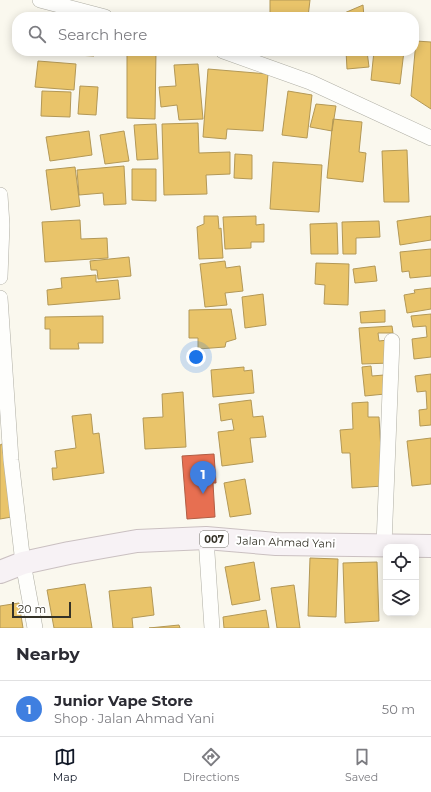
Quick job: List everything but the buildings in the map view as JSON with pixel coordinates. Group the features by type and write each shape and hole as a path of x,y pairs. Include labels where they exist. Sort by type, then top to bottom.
{"main road":[{"name":"Jalan Ahmad Yani","path":"0,572 23,563 137,541 206,538 276,544 383,545"},
{"name":"Jalan Ahmad Yani","path":"419,546 431,546"}],"street":[{"path":"48,1 87,12"},
{"path":"237,56 310,82 431,138"},
{"path":"0,195 2,225 0,277"},
{"path":"0,298 12,460 23,563 35,628"},
{"path":"384,544 392,341"},
{"path":"206,538 212,628"}],"place":[{"name":"Junior Vape Store","path":"203,494"}]}
